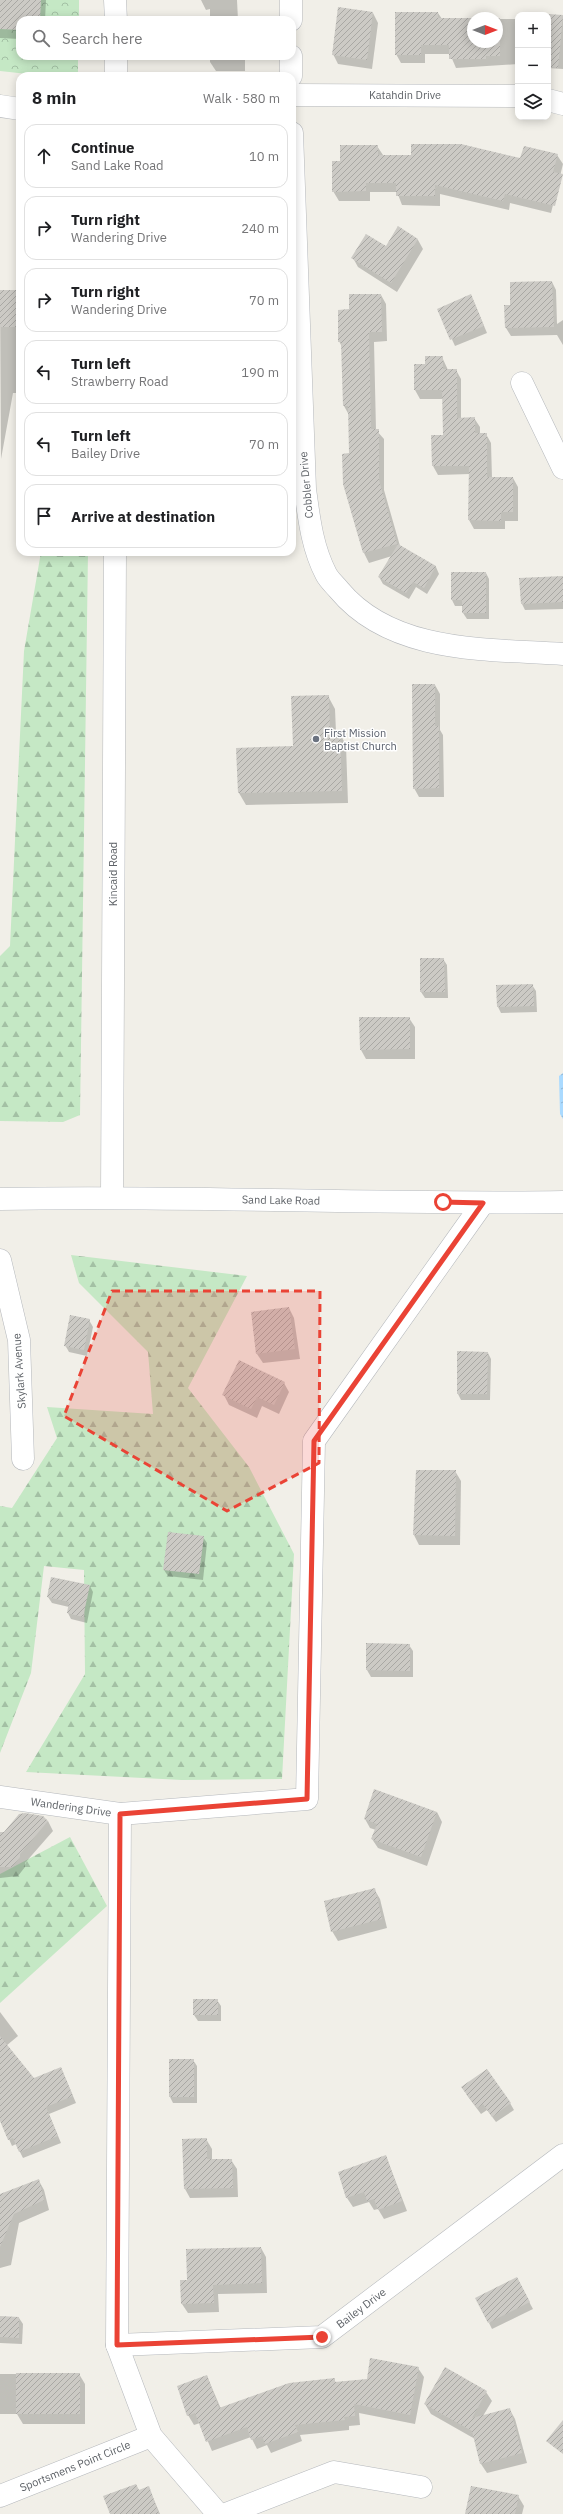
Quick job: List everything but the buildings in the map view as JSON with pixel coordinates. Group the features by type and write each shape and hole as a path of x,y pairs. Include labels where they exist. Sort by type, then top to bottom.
{"street":[{"path":"116,0 116,16"},
{"path":"291,0 291,16"},
{"path":"116,60 116,72"},
{"path":"291,60 291,72"},
{"name":"Katahdin Drive","path":"296,95 515,96"},
{"path":"551,101 563,104"},
{"path":"0,106 16,108"},
{"name":"Cobbler Drive","path":"296,243 305,489 311,534 326,574 350,604 376,621 434,643 563,654"},
{"path":"522,383 563,468"},
{"name":"Kincaid Road","path":"112,1197 114,556"},
{"name":"Sand Lake Road","path":"0,1199 112,1197 483,1203 563,1202"},
{"name":"Wandering Drive","path":"0,1797 120,1814 307,1799 314,1441 483,1203"},
{"name":"Skylark Avenue","path":"0,1260 18,1340 24,1459"},
{"path":"120,1814 117,2345 150,2436 218,2514"},
{"name":"Bailey Drive","path":"117,2345 322,2337 563,2155"},
{"name":"Sportsmens Point Circle","path":"0,2496 150,2436"},
{"path":"226,2514 334,2472 421,2487"}],"highlighted area":[{"path":"112,1291 320,1291 319,1463 227,1511 64,1416"}],"green space":[{"path":"0,0 79,0 79,16 16,16 16,60 78,60 78,72 16,73 0,71"},
{"path":"40,556 88,556 80,1115 63,1122 0,1121 0,956 10,946 24,651"},
{"path":"71,1255 247,1276 188,1388 249,1467 294,1554 282,1779 182,1780 26,1772 85,1674 84,1570 44,1566 31,1673 0,1753 0,1506 12,1508 57,1438 47,1407 153,1414 148,1352 79,1283"},
{"path":"70,1837 107,1906 0,2003 0,1874"}],"water":[{"path":"563,1073 563,1119 560,1114 559,1076"}],"place":[{"name":"First Mission Baptist Church","path":"316,739"}],"route":[{"path":"322,2337 117,2345 120,1814 307,1799 314,1441 483,1203 443,1202"}]}
